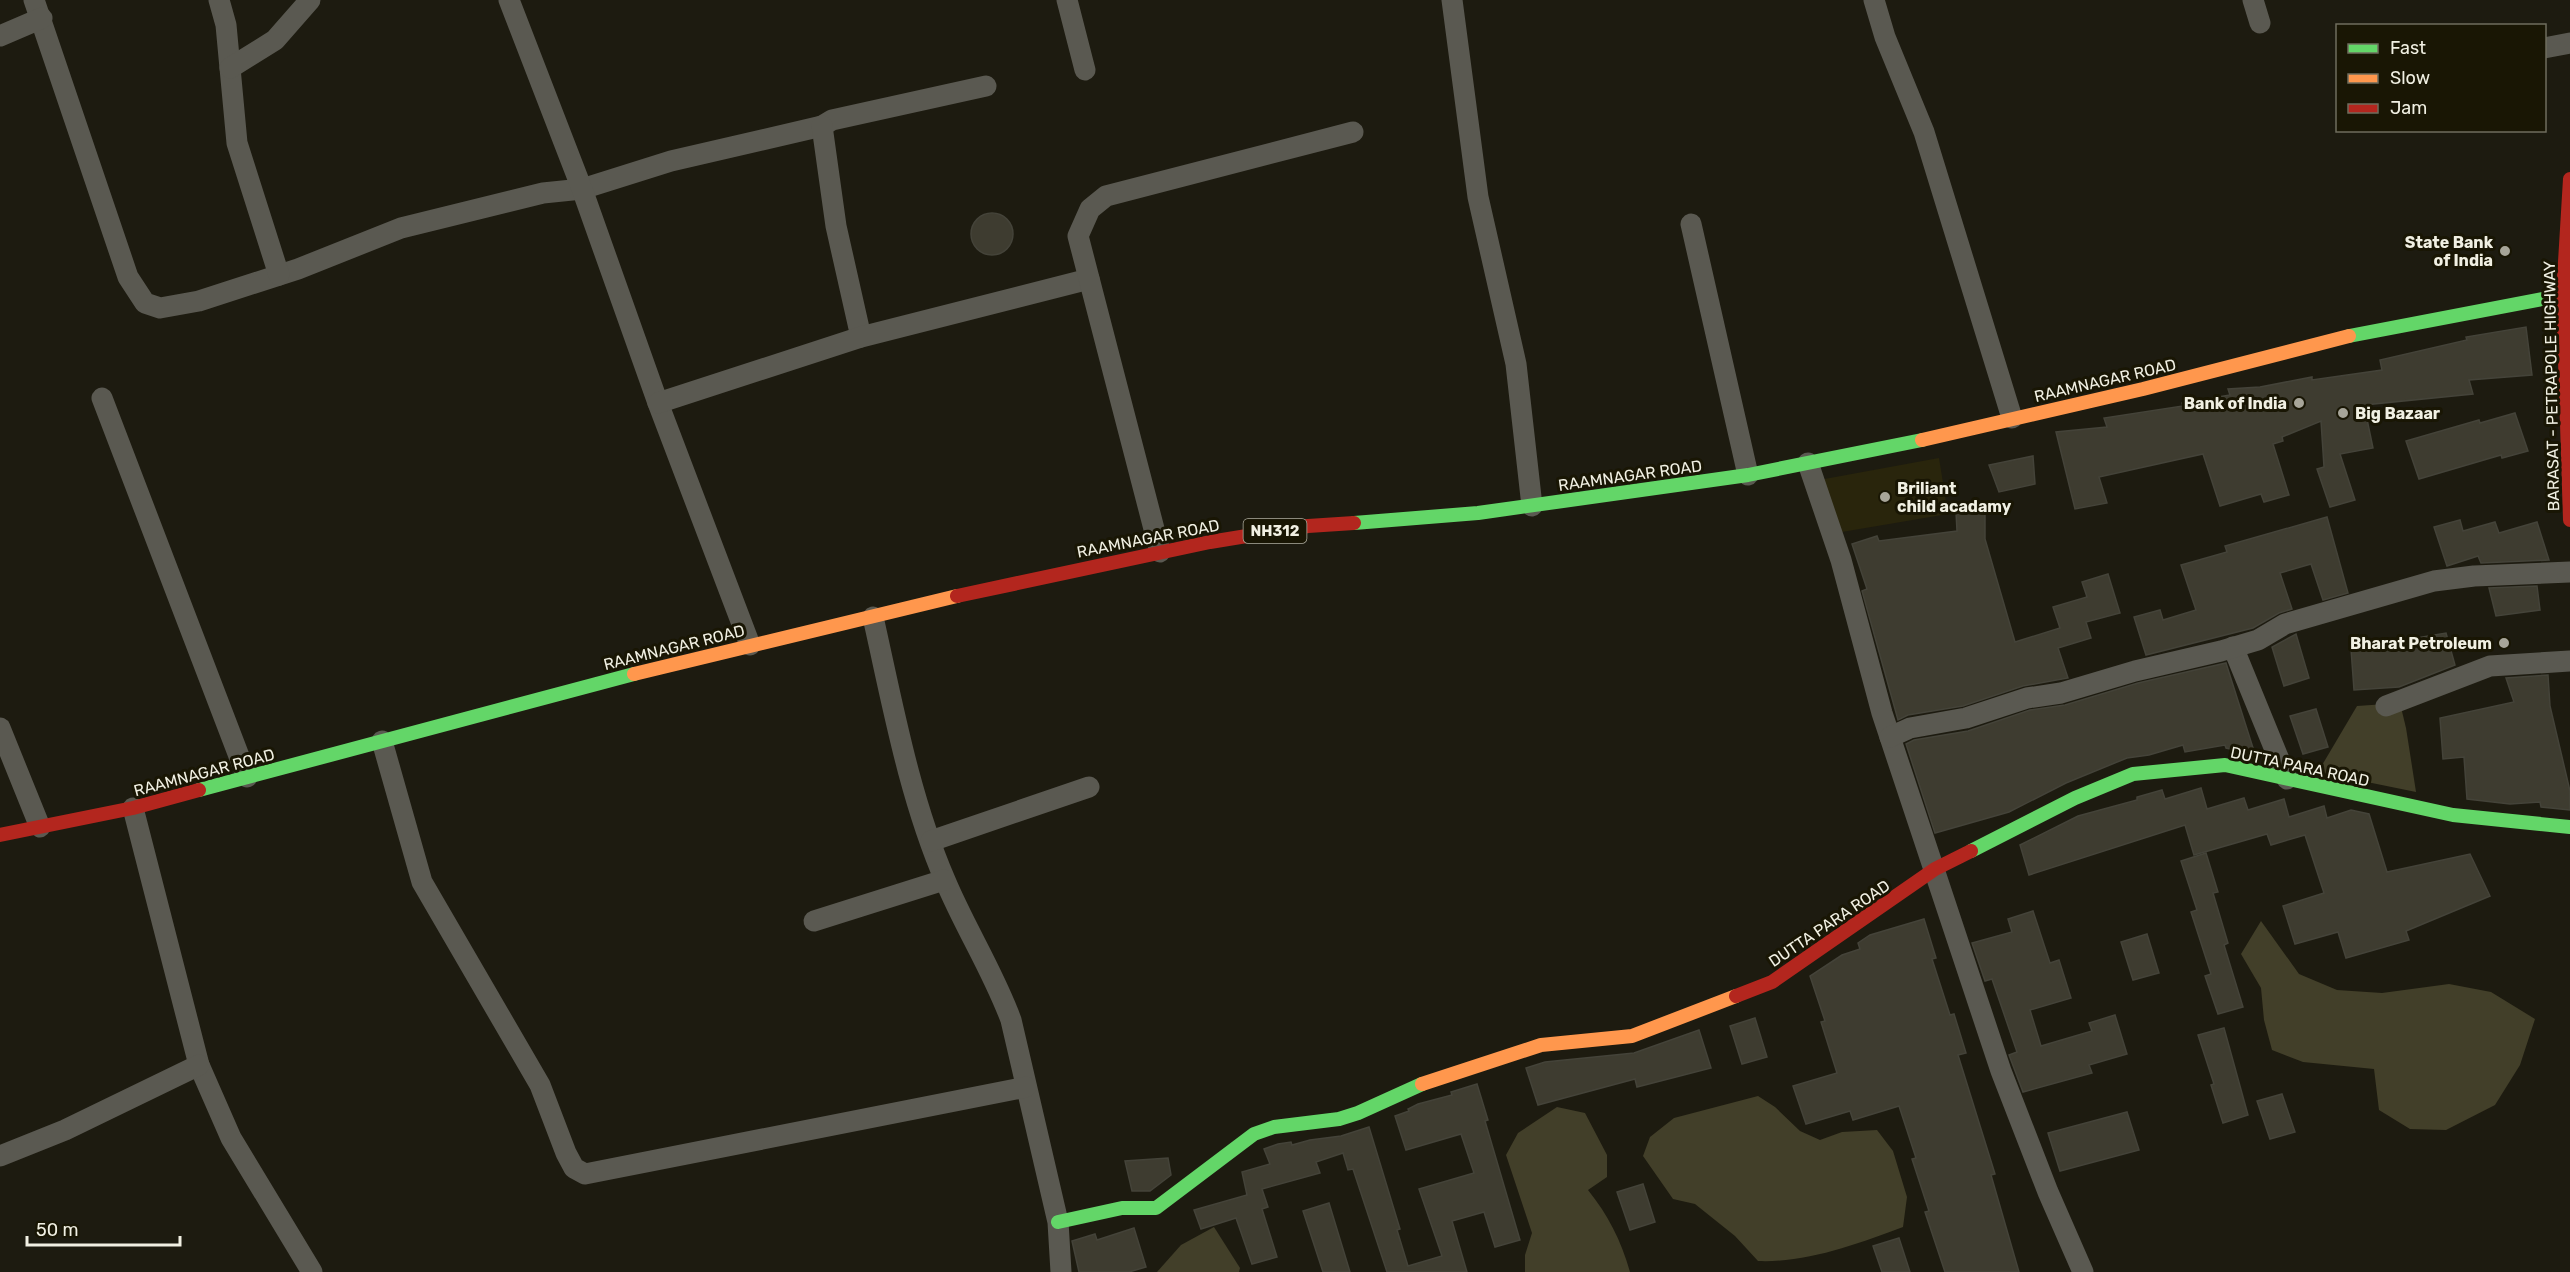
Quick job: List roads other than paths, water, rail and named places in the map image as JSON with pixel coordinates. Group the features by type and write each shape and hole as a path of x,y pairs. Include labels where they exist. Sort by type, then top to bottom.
{"main road":[{"name":"BARASAT - PETRAPOLE HIGHWAY","path":"2570,179 2566,295 2570,520"},
{"name":"RAAMNAGAR ROAD","path":"0,834 133,808 545,696 750,645 973,592 1160,552 1308,526 1413,520 1532,506 1748,475 2195,376 2357,334 2470,311 2566,295"},
{"name":"DUTTA PARA ROAD","path":"1058,1222 1122,1208 1156,1208 1254,1134 1274,1127 1339,1119 1359,1113 1421,1084 1540,1045 1632,1036 1772,981 1935,869 2074,798 2133,774 2225,765 2453,815 2570,827"}],"street":[{"path":"219,0 226,25 237,143 279,275"},
{"path":"230,68 275,40 310,0"},
{"path":"509,0 582,189 658,403 750,645"},
{"path":"1068,0 1085,70"},
{"path":"1452,0 1479,197 1516,364 1532,506"},
{"path":"1874,0 1885,37 1924,132 2012,418"},
{"path":"2253,0 2260,23"},
{"path":"0,36 38,9 128,277 145,303 160,308 200,301 279,275 401,228 543,193 582,189 671,161 822,126 832,120 986,86"},
{"path":"2546,48 2570,43"},
{"path":"822,126 836,226 861,337"},
{"path":"1160,552 1078,236 1090,209 1106,196 1353,132"},
{"path":"1691,224 1748,475"},
{"path":"658,403 861,337 1089,279"},
{"path":"102,398 247,777"},
{"path":"1808,463 1841,560 1890,736 2001,1071 2048,1192 2083,1272"},
{"path":"1890,736 1910,728 1966,718 2027,698 2061,693 2258,640 2285,624 2434,581 2474,576 2570,572"},
{"path":"873,617 907,770 944,880 1003,998 1011,1020 1058,1222 1061,1272"},
{"path":"2233,647 2287,778"},
{"path":"2386,706 2490,666 2570,661"},
{"path":"0,728 40,827"},
{"path":"382,741 422,882 540,1085 574,1168 585,1174 1026,1087"},
{"path":"931,841 1089,787"},
{"path":"133,808 199,1065 231,1138 312,1272"},
{"path":"814,921 944,880"},
{"path":"0,1156 65,1131 199,1065"}],"place":[{"name":"State Bank of India","path":"2505,251"},
{"name":"Bank of India","path":"2299,403"},
{"name":"Big Bazaar","path":"2343,413"},
{"name":"Briliant child acadamy","path":"1885,497"},
{"name":"Bharat Petroleum","path":"2504,643"}]}
